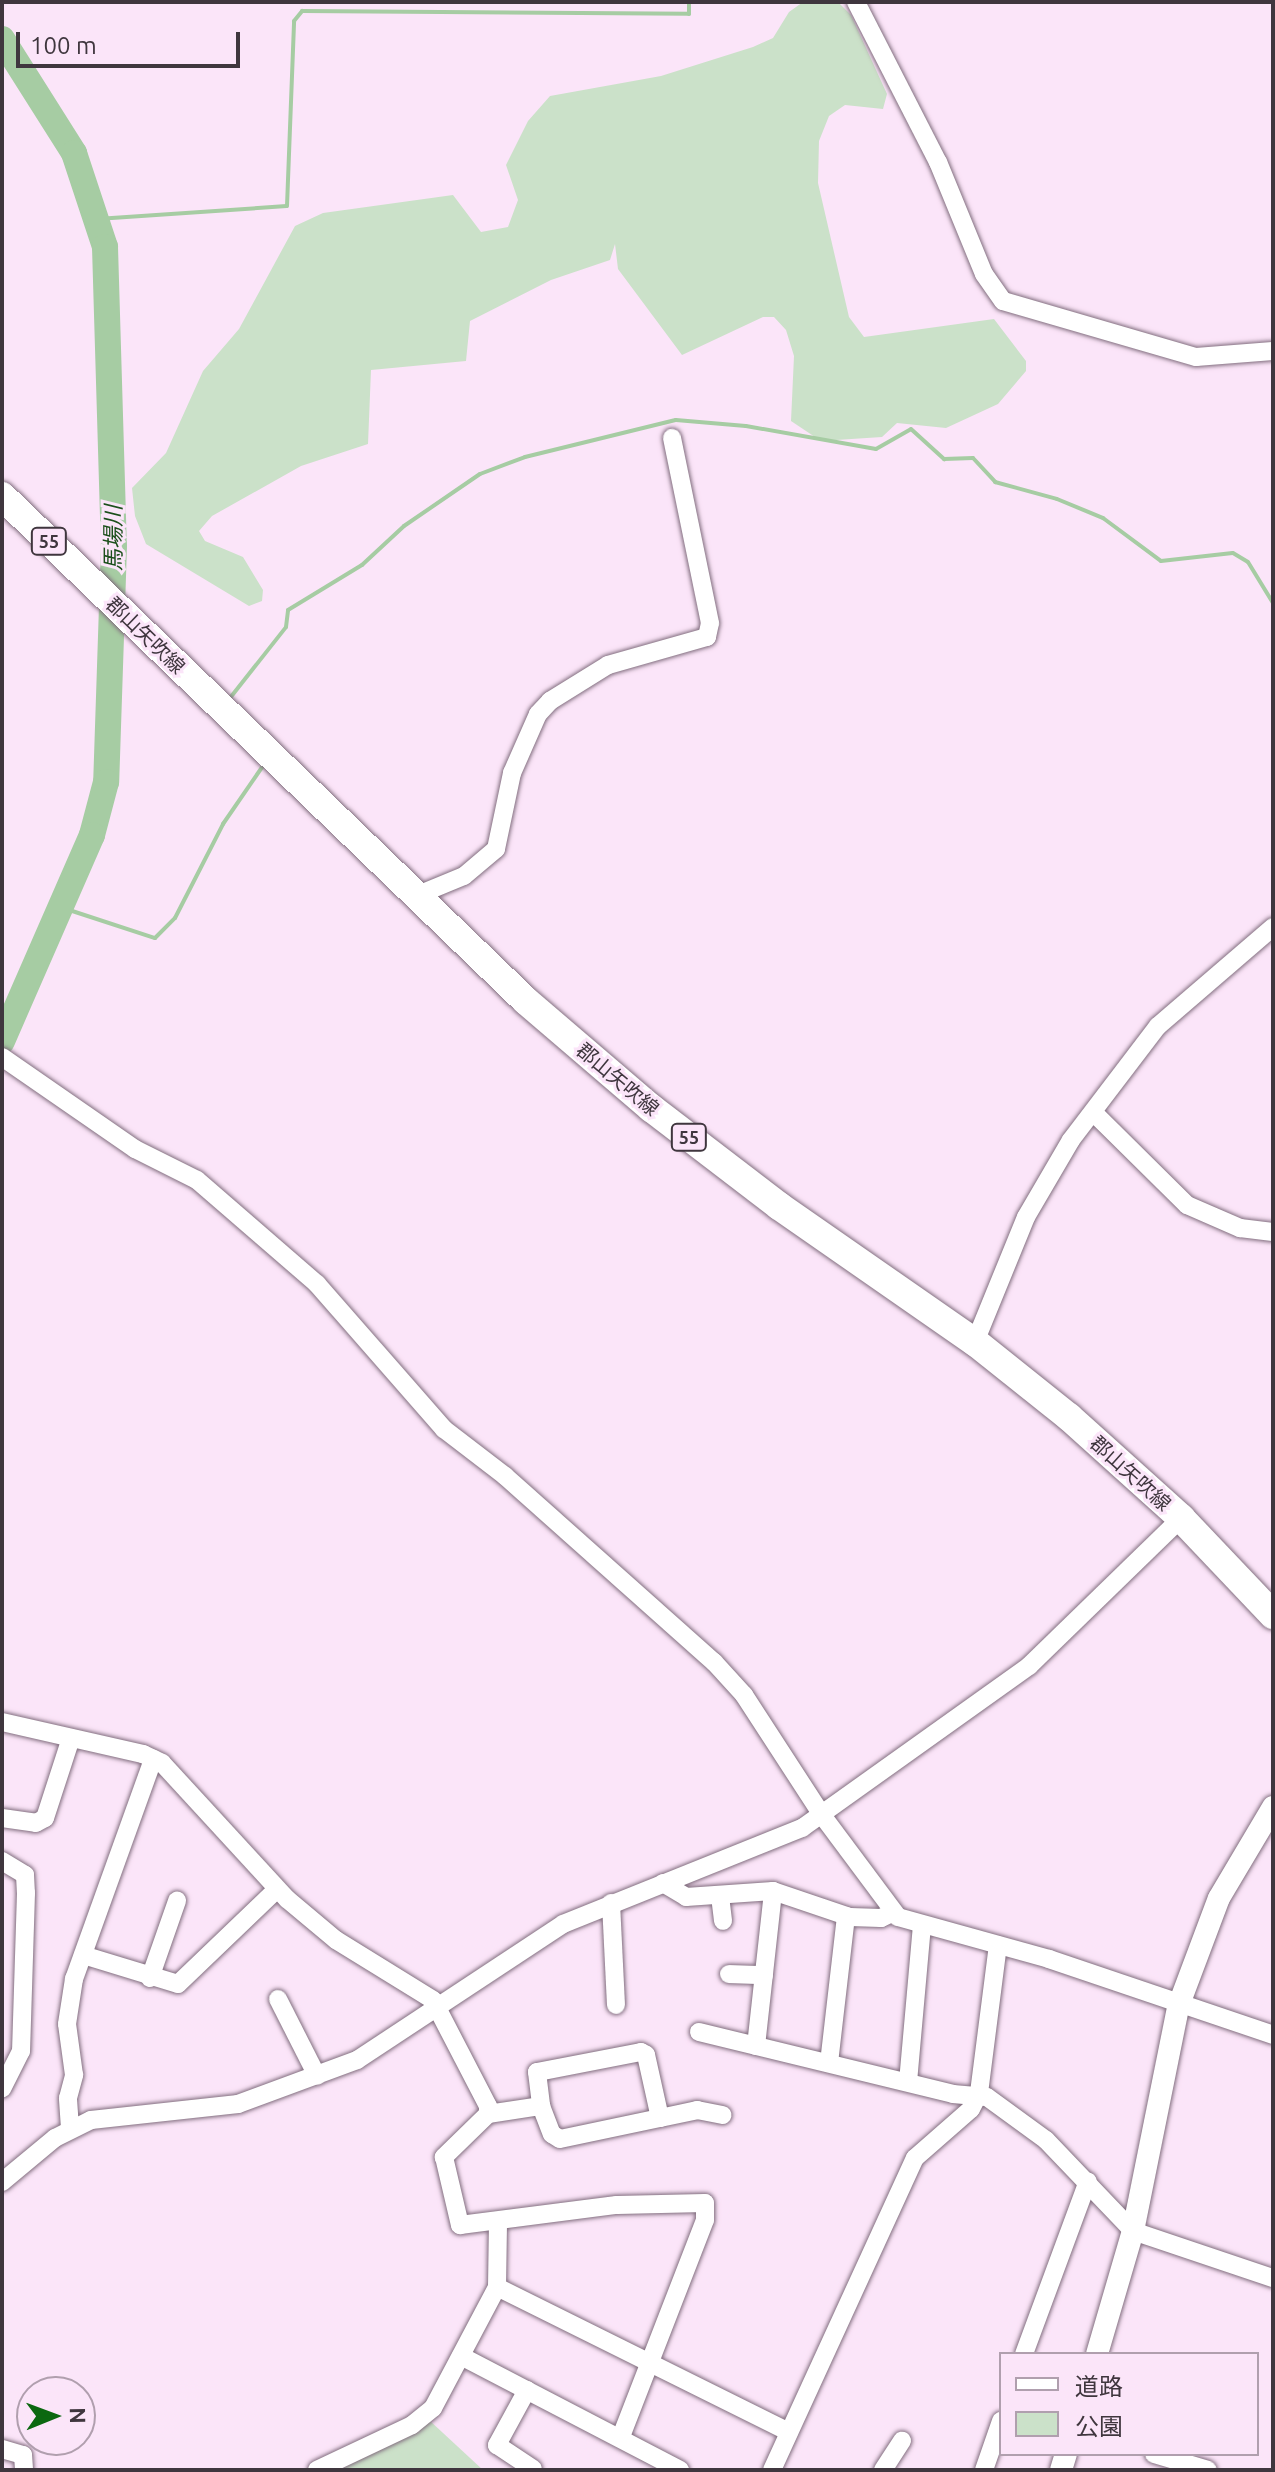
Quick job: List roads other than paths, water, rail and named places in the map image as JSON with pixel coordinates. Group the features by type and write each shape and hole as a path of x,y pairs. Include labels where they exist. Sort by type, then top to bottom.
{"main road":[{"name":"郡山矢吹線","path":"2,496 413,897 651,1108 779,1206 975,1342 1181,1518 1273,1615"}],"street":[{"path":"856,2 938,162 984,274 1003,301 1196,357 1273,351"},
{"path":"413,897 464,876 496,849 512,773 538,714 550,701 608,665 707,637 710,623 672,438"},
{"path":"975,1342 1026,1217 1071,1140 1158,1026 1273,927"},
{"path":"4,1058 135,1149 197,1180 317,1284 444,1429 505,1476 714,1662 777,1740 822,1815 894,1912 922,1925 998,1945 1178,2007 1273,2035"},
{"path":"1094,1113 1187,1205 1240,1228 1273,1232"},
{"path":"2,2182 70,2128 119,2114 238,2104 357,2060 505,1958 611,1903 822,1815 898,1755 1029,1666 1181,1518"},
{"path":"2,1722 153,1759 169,1768 277,1889 336,1940 438,2007 486,2100 488,2114"},
{"path":"2,1818 36,1823 45,1818 71,1738"},
{"path":"70,2128 68,2098 74,2075 67,2019 83,1955 153,1759"},
{"path":"1098,2352 1133,2231 1178,2007 1219,1898 1273,1807"},
{"path":"2,1861 21,1869 26,1893 21,2051 2,2089"},
{"path":"663,1883 686,1897 773,1891 846,1916 881,1918 894,1912"},
{"path":"83,1955 168,1984 185,1981 277,1889"},
{"path":"756,2046 773,1891"},
{"path":"720,1896 723,1921"},
{"path":"150,1978 177,1901"},
{"path":"611,1903 616,2005"},
{"path":"829,2063 846,1916"},
{"path":"908,2082 922,1925"},
{"path":"772,2470 908,2171 923,2148 971,2109 979,2093 998,1945"},
{"path":"729,1974 764,1975"},
{"path":"278,1999 317,2076"},
{"path":"699,2032 953,2094 979,2093 1046,2140 1133,2231 1273,2278"},
{"path":"660,2118 646,2055 641,2052 537,2072 541,2106 552,2134 560,2139 705,2109 723,2115"},
{"path":"541,2106 488,2114 444,2157 456,2220 465,2225 617,2205 705,2203 705,2220 621,2437"},
{"path":"1025,2352 1088,2181"},
{"path":"317,2470 424,2419 497,2287 498,2222"},
{"path":"497,2287 789,2432"},
{"path":"461,2356 680,2470"},
{"path":"527,2390 497,2445 533,2469"},
{"path":"984,2470 999,2427"},
{"path":"883,2470 902,2441"},
{"path":"2,2449 23,2455 24,2470"},
{"path":"1161,2456 1208,2470"}],"waterway":[{"path":"97,219 287,206 294,21 302,11 689,14 689,2"},
{"name":"馬場川","path":"2,39 74,153 105,247 114,546 106,782 92,835 2,1041"},
{"path":"230,698 286,627 288,610 362,565 404,526 480,474 525,457 676,420 746,426 876,449 911,429 944,459 973,458 995,482 1057,499 1103,518 1161,561 1233,553 1248,562 1273,603"},
{"path":"60,907 155,938 175,918 223,824 265,763"}]}
